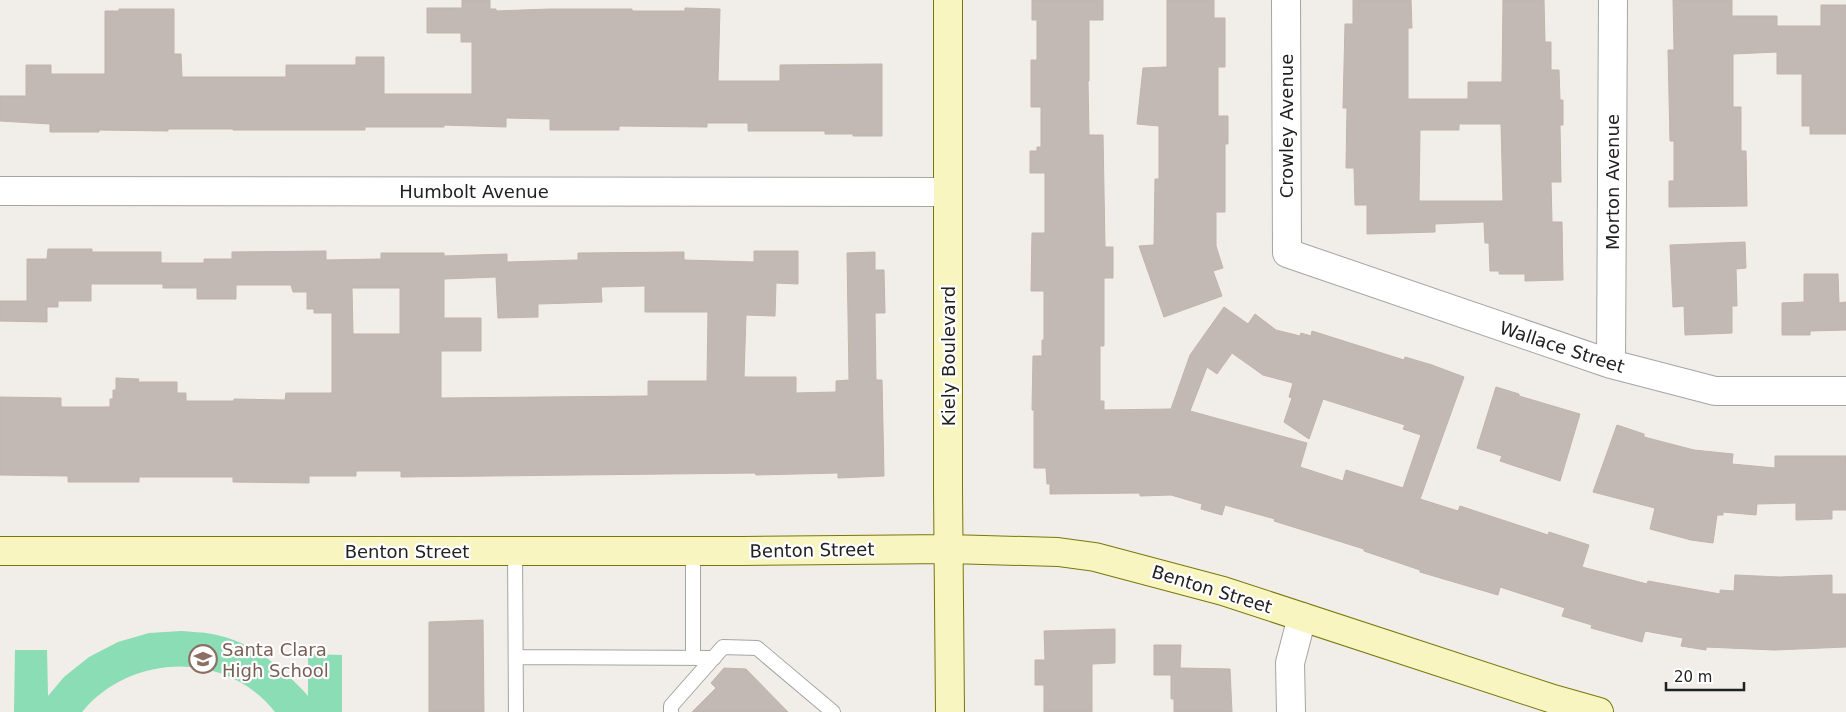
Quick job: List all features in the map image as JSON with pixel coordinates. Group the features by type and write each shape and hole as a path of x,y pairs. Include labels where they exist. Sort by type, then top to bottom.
{"main road":[{"name":"Kiely Boulevard","path":"948,0 950,712"},
{"name":"Benton Street","path":"0,551 949,549 1058,552 1095,557 1206,586 1544,696 1599,712"}],"street":[{"name":"Crowley Avenue","path":"1286,0 1287,253"},
{"name":"Morton Avenue","path":"1611,364 1613,0"},
{"name":"Humbolt Avenue","path":"0,191 948,192"},
{"name":"Wallace Street","path":"1287,253 1611,364 1715,391 1846,391"},
{"path":"1290,712 1290,663 1302,617"}],"lane":[{"path":"514,551 516,712"},
{"path":"693,551 693,658"},
{"path":"671,712 671,706 723,648 757,648 832,712"},
{"path":"516,657 714,658"}],"green space":[{"path":"181,631 208,633 226,637 253,649 288,675 308,696 308,654 342,655 342,712 275,712 255,692 231,678 205,669 178,667 152,670 126,678 102,693 82,712 14,712 15,650 47,650 48,696 64,677 89,657 118,642 149,633"}],"building":[{"path":"462,0 490,0 490,9 496,9 496,11 632,9 632,11 685,11 685,8 720,9 718,81 780,81 780,65 882,64 882,136 825,134 825,131 748,131 748,123 707,123 707,127 619,126 619,130 550,130 550,119 506,118 506,127 444,125 444,127 365,127 365,130 168,129 168,131 99,130 99,132 50,132 50,124 0,121 0,96 26,96 26,65 51,65 51,74 105,74 105,11 119,11 119,9 174,9 174,54 181,54 182,77 286,77 286,65 356,65 356,57 384,57 384,94 472,94 472,42 461,42 461,33 427,33 427,8 462,8"},
{"path":"1032,0 1103,0 1103,20 1089,20 1088,81 1089,135 1103,135 1105,247 1113,247 1113,278 1104,278 1104,346 1100,346 1100,401 1104,401 1104,410 1171,409 1190,355 1224,307 1248,324 1255,314 1276,330 1300,336 1301,333 1311,336 1312,331 1404,360 1405,357 1432,365 1464,377 1420,499 1458,511 1460,506 1548,535 1549,532 1589,545 1582,567 1647,584 1648,581 1720,594 1720,590 1734,591 1735,575 1779,577 1832,575 1832,594 1846,594 1846,647 1774,650 1706,647 1706,650 1681,646 1683,638 1645,631 1642,642 1591,628 1592,625 1562,616 1565,608 1500,587 1498,595 1420,572 1420,570 1364,551 1364,549 1274,521 1275,519 1225,505 1222,515 1201,509 1202,504 1171,495 1140,496 1140,493 1050,494 1050,484 1047,484 1046,468 1034,468 1033,356 1042,356 1042,340 1044,340 1044,291 1031,291 1032,233 1045,233 1045,173 1030,173 1030,151 1037,151 1037,147 1041,147 1041,107 1031,107 1031,60 1037,60 1037,20 1032,20","holes":["1232,353 1263,375 1293,383 1289,397 1292,398 1284,422 1309,439 1323,399 1405,425 1403,429 1421,435 1403,488 1346,470 1343,481 1300,467 1307,443 1190,411 1207,367 1217,374"]},
{"path":"1167,0 1214,0 1214,18 1225,18 1225,67 1218,67 1218,116 1228,116 1228,144 1225,144 1225,212 1216,212 1216,246 1223,268 1213,271 1222,296 1164,317 1139,246 1154,245 1155,179 1159,179 1159,126 1137,124 1143,68 1167,67"},
{"path":"1353,0 1411,0 1412,28 1408,28 1408,99 1468,99 1468,82 1502,82 1503,0 1544,0 1545,42 1551,42 1551,70 1559,70 1560,100 1563,100 1563,125 1560,125 1561,182 1551,182 1552,222 1562,222 1563,280 1525,281 1525,274 1499,274 1499,271 1490,271 1489,243 1485,243 1484,222 1435,224 1435,232 1367,234 1367,205 1355,205 1354,168 1346,168 1347,108 1343,108 1345,24 1353,24","holes":["1459,124 1501,124 1503,201 1419,201 1420,130 1459,130"]},
{"path":"1673,0 1732,0 1732,16 1777,16 1777,26 1821,26 1821,5 1846,5 1846,134 1810,134 1810,126 1802,126 1802,74 1777,74 1777,52 1733,54 1733,107 1741,107 1741,151 1746,151 1747,206 1669,207 1669,181 1674,181 1674,141 1670,141 1668,50 1674,50"},
{"path":"1745,242 1746,268 1736,269 1737,306 1732,306 1732,333 1685,335 1684,306 1673,307 1670,245"},
{"path":"48,249 92,249 92,252 161,252 161,263 204,263 204,259 232,259 232,252 326,251 326,260 381,259 381,253 444,253 444,256 507,254 507,262 578,260 578,253 684,252 684,260 754,262 754,251 798,251 798,284 776,283 775,316 746,315 744,377 796,377 796,393 836,392 836,381 849,380 847,253 875,252 875,270 884,270 885,313 875,313 876,380 882,380 884,476 838,478 838,473 756,475 755,473 401,477 401,471 356,471 356,476 309,476 309,483 233,482 233,477 139,477 139,482 68,482 68,476 0,475 0,397 61,398 61,407 110,407 110,399 113,399 113,390 116,390 116,378 139,379 138,382 177,382 177,393 186,393 186,401 234,401 234,399 285,400 286,393 332,393 332,313 314,313 314,309 307,309 307,292 293,292 291,285 236,285 236,299 197,299 197,288 163,288 163,284 91,284 91,301 58,301 58,307 47,307 47,322 0,321 0,301 27,301 27,259 47,259","holes":["496,277 498,318 538,317 538,304 602,302 601,287 645,286 645,312 708,312 707,381 648,381 648,396 441,398 441,351 481,351 481,318 444,318 444,279","352,288 400,288 400,334 353,334"]},
{"path":"1804,274 1838,274 1839,303 1846,302 1846,330 1810,331 1810,335 1782,335 1782,303 1804,302"},
{"path":"1496,387 1519,394 1519,396 1580,414 1560,481 1500,461 1502,456 1477,448"},
{"path":"1617,425 1644,434 1644,437 1694,450 1733,454 1732,464 1775,468 1775,456 1846,456 1846,510 1832,510 1832,519 1796,520 1796,503 1757,504 1756,515 1723,512 1723,515 1717,515 1713,543 1691,540 1650,529 1655,508 1593,492"},
{"path":"483,620 484,712 429,712 429,622"},
{"path":"1115,629 1115,663 1092,664 1092,712 1044,712 1044,685 1035,685 1035,660 1045,660 1044,631"},
{"path":"1154,645 1181,645 1180,668 1230,669 1232,712 1174,712 1174,699 1171,699 1171,675 1154,675"},
{"path":"724,668 746,669 788,712 692,712 716,688 711,683"}],"place":[{"name":"Santa Clara High School","path":"203,659"}]}
